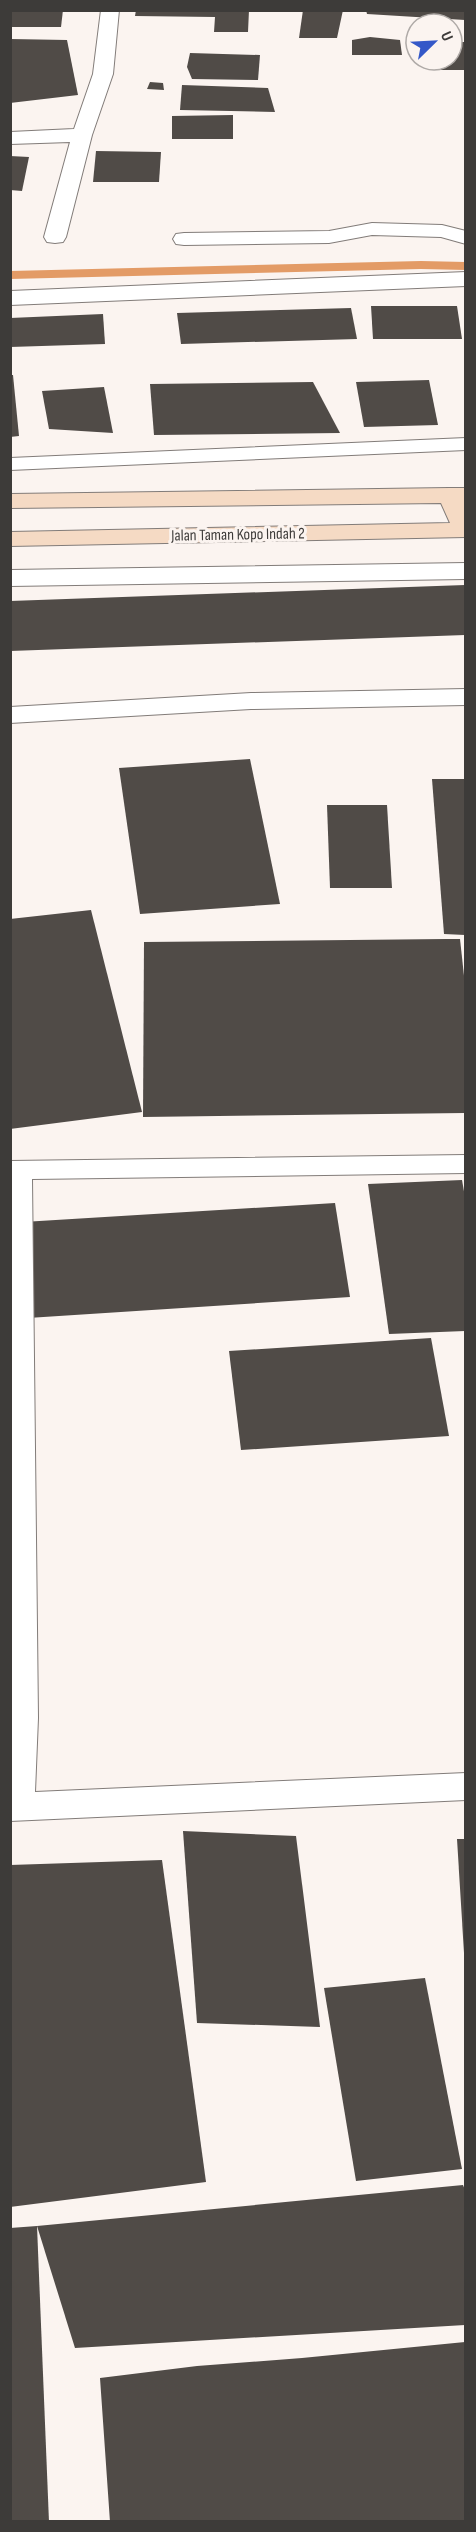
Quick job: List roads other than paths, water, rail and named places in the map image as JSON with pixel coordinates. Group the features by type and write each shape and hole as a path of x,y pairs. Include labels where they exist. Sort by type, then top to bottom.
{"main road":[{"name":"Jalan Taman Kopo Indah 2","path":"10,501 457,495"},
{"path":"457,495 465,530"},
{"name":"Jalan Taman Kopo Indah 2","path":"10,539 465,530"}],"street":[{"path":"56,237 82,135 103,74 110,10"},
{"path":"10,138 82,135"},
{"path":"184,239 329,237 372,229 442,231 465,237"},
{"path":"10,298 465,279"},
{"path":"10,578 465,571"},
{"path":"10,715 251,701 465,697"}],"lane":[{"path":"10,464 465,444"},
{"path":"465,1164 14,1170 22,1718 15,1807 465,1785"}],"waterway":[{"path":"10,275 421,265 466,266"}]}
